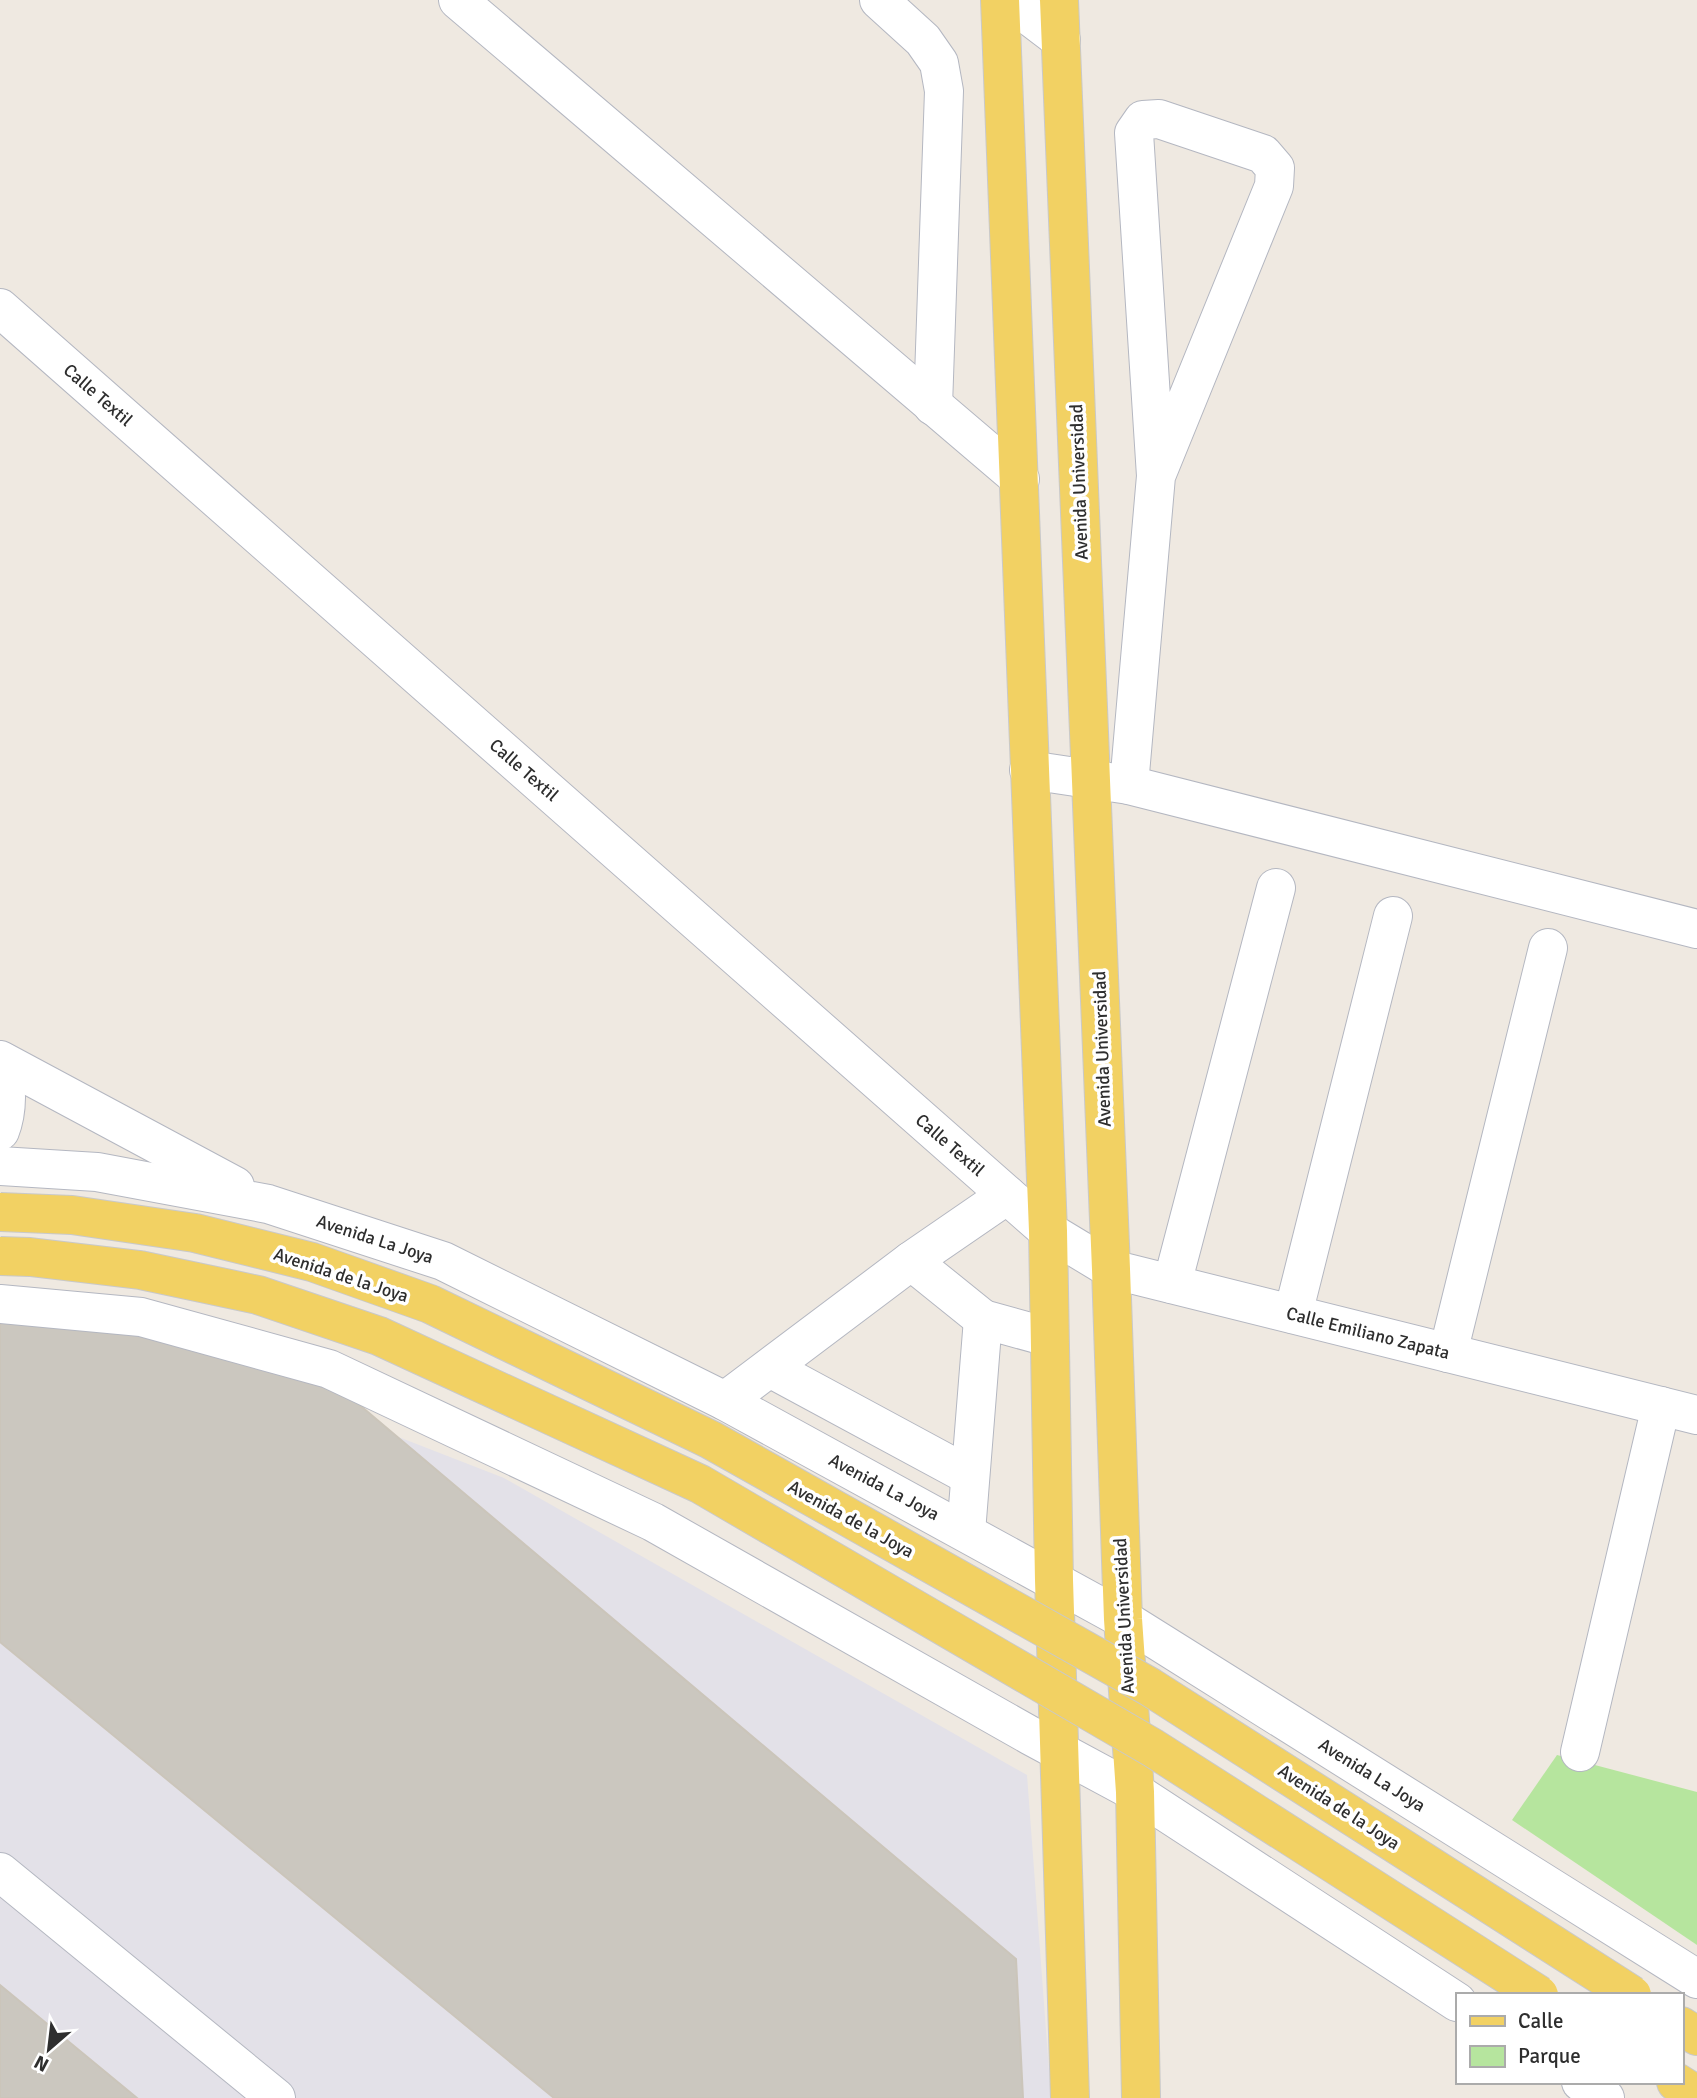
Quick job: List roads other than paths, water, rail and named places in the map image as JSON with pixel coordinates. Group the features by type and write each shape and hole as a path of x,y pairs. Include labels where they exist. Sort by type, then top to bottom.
{"main road":[{"path":"1000,0 1048,1231 1054,1580 1070,2098"},
{"name":"Avenida Universidad","path":"1059,0 1123,1619 1135,1792 1141,2098"},
{"name":"Avenida de la Joya","path":"0,1212 72,1215 195,1233 312,1262 443,1310 711,1440 1150,1687 1629,1993"},
{"path":"0,1256 140,1270 258,1295 379,1336 700,1484 1153,1748 1536,1993"},
{"path":"1679,2084 1697,2095"}],"street":[{"path":"458,0 1020,479"},
{"path":"878,0 923,40 939,63 944,91 933,406"},
{"path":"1008,0 1061,40"},
{"path":"1129,785 1156,476 1134,133 1143,120 1159,119 1263,154 1275,168 1274,186 1156,476"},
{"name":"Calle Textil","path":"0,309 1048,1231"},
{"path":"1029,770 1129,785 1697,929"},
{"path":"1172,1284 1276,888"},
{"path":"1293,1314 1393,916"},
{"path":"1448,1353 1548,948"},
{"path":"0,1131 5,1117 7,1092 2,1061"},
{"path":"2,1061 268,1204"},
{"name":"Avenida La Joya","path":"0,1166 97,1172 268,1204 443,1261 725,1401 1123,1619 1697,1979"},
{"path":"725,1401 911,1262 1007,1195"},
{"name":"Calle Emiliano Zapata","path":"1048,1231 1111,1269 1697,1415"},
{"path":"911,1262 983,1319 1048,1337"},
{"path":"0,1304 141,1317 329,1369 653,1522 1061,1753 1135,1792 1456,2001"},
{"path":"965,1531 983,1319"},
{"path":"770,1368 970,1476"},
{"path":"1580,1752 1661,1406"},
{"path":"846,1467 869,1421"},
{"path":"0,1872 276,2098"},
{"path":"1584,2084 1605,2098"}]}
